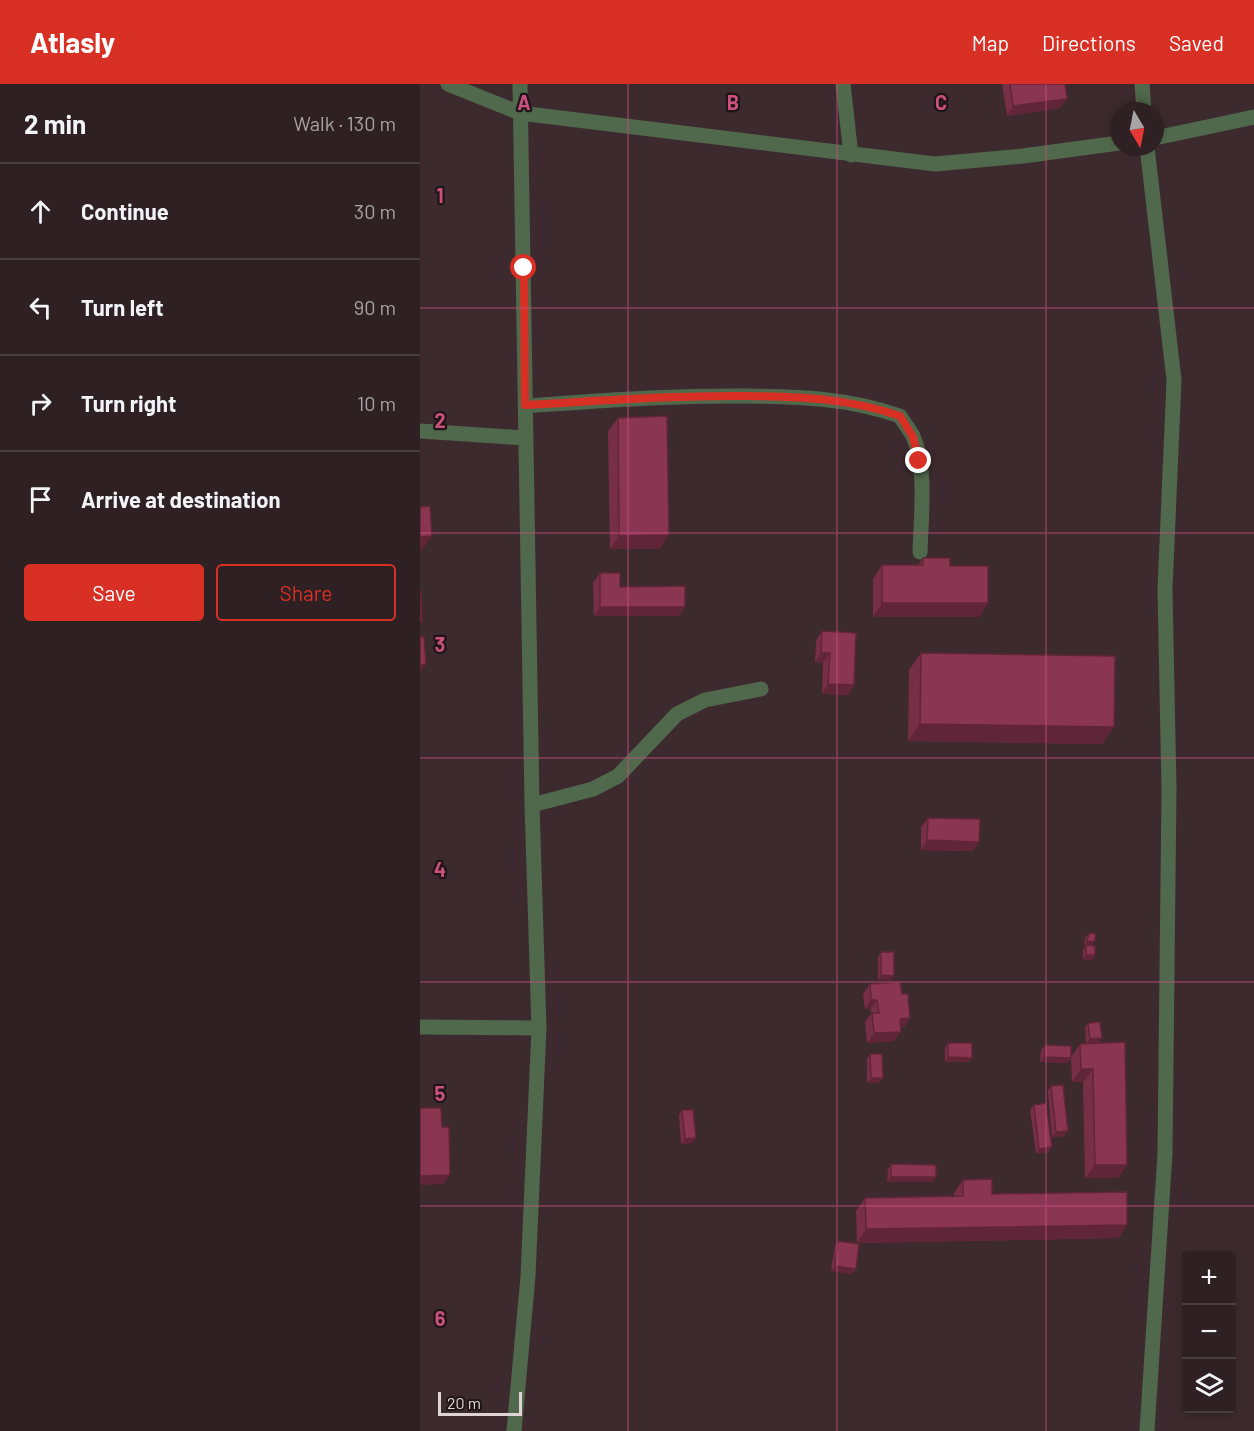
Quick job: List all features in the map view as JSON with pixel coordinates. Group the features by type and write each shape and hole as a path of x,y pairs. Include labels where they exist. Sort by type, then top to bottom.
{"street":[{"path":"448,84 520,113 934,164 1023,156 1110,144"},
{"path":"514,1431 528,1276 539,1028 532,804 520,84"},
{"path":"843,84 851,155"},
{"path":"1142,84 1143,102"},
{"path":"1164,136 1254,117"},
{"path":"1148,1431 1165,1153 1169,789 1165,589 1174,380 1149,156"},
{"path":"525,405 713,396 808,397 868,405 900,416 913,437 919,461 920,552"},
{"path":"420,431 525,438"},
{"path":"532,804 593,789 618,776 677,714 705,700 761,689"},
{"path":"420,1027 539,1028"}],"building":[{"path":"1010,84 1065,84 1067,99 1013,106"},
{"path":"667,416 669,535 619,536 618,418"},
{"path":"430,506 432,536 420,537 420,507"},
{"path":"923,558 950,558 950,566 988,566 988,603 882,603 882,565 923,565"},
{"path":"600,573 620,573 620,587 685,586 685,607 600,607"},
{"path":"421,591 422,622 420,622"},
{"path":"822,631 856,633 854,685 828,684 830,653 821,653"},
{"path":"420,637 424,637 426,664 420,665"},
{"path":"921,653 1115,656 1114,727 920,724"},
{"path":"928,818 980,819 979,842 927,840"},
{"path":"1089,933 1096,934 1094,942 1087,941"},
{"path":"1086,945 1095,946 1095,955 1086,955"},
{"path":"881,952 894,952 894,976 881,975"},
{"path":"900,982 902,994 908,994 910,1018 900,1019 901,1032 874,1033 872,1013 879,1013 877,1000 871,1000 870,984"},
{"path":"1100,1022 1102,1038 1090,1039 1088,1023"},
{"path":"1125,1042 1127,1165 1095,1165 1093,1069 1081,1069 1080,1044"},
{"path":"948,1043 972,1043 972,1058 948,1057"},
{"path":"1045,1045 1071,1046 1071,1058 1044,1057"},
{"path":"870,1054 882,1054 883,1078 871,1078"},
{"path":"1063,1085 1068,1131 1056,1132 1051,1086"},
{"path":"1046,1103 1052,1147 1039,1149 1034,1105"},
{"path":"420,1108 441,1108 442,1127 449,1127 450,1175 420,1176"},
{"path":"682,1110 693,1110 696,1138 685,1139"},
{"path":"891,1164 936,1165 936,1177 891,1177"},
{"path":"992,1179 992,1194 1127,1192 1127,1225 866,1229 865,1198 963,1196 963,1180"},
{"path":"838,1241 859,1244 856,1269 835,1266"}],"route":[{"path":"524,268 525,405 713,396 808,397 868,405 900,416 913,437 919,461"}]}
